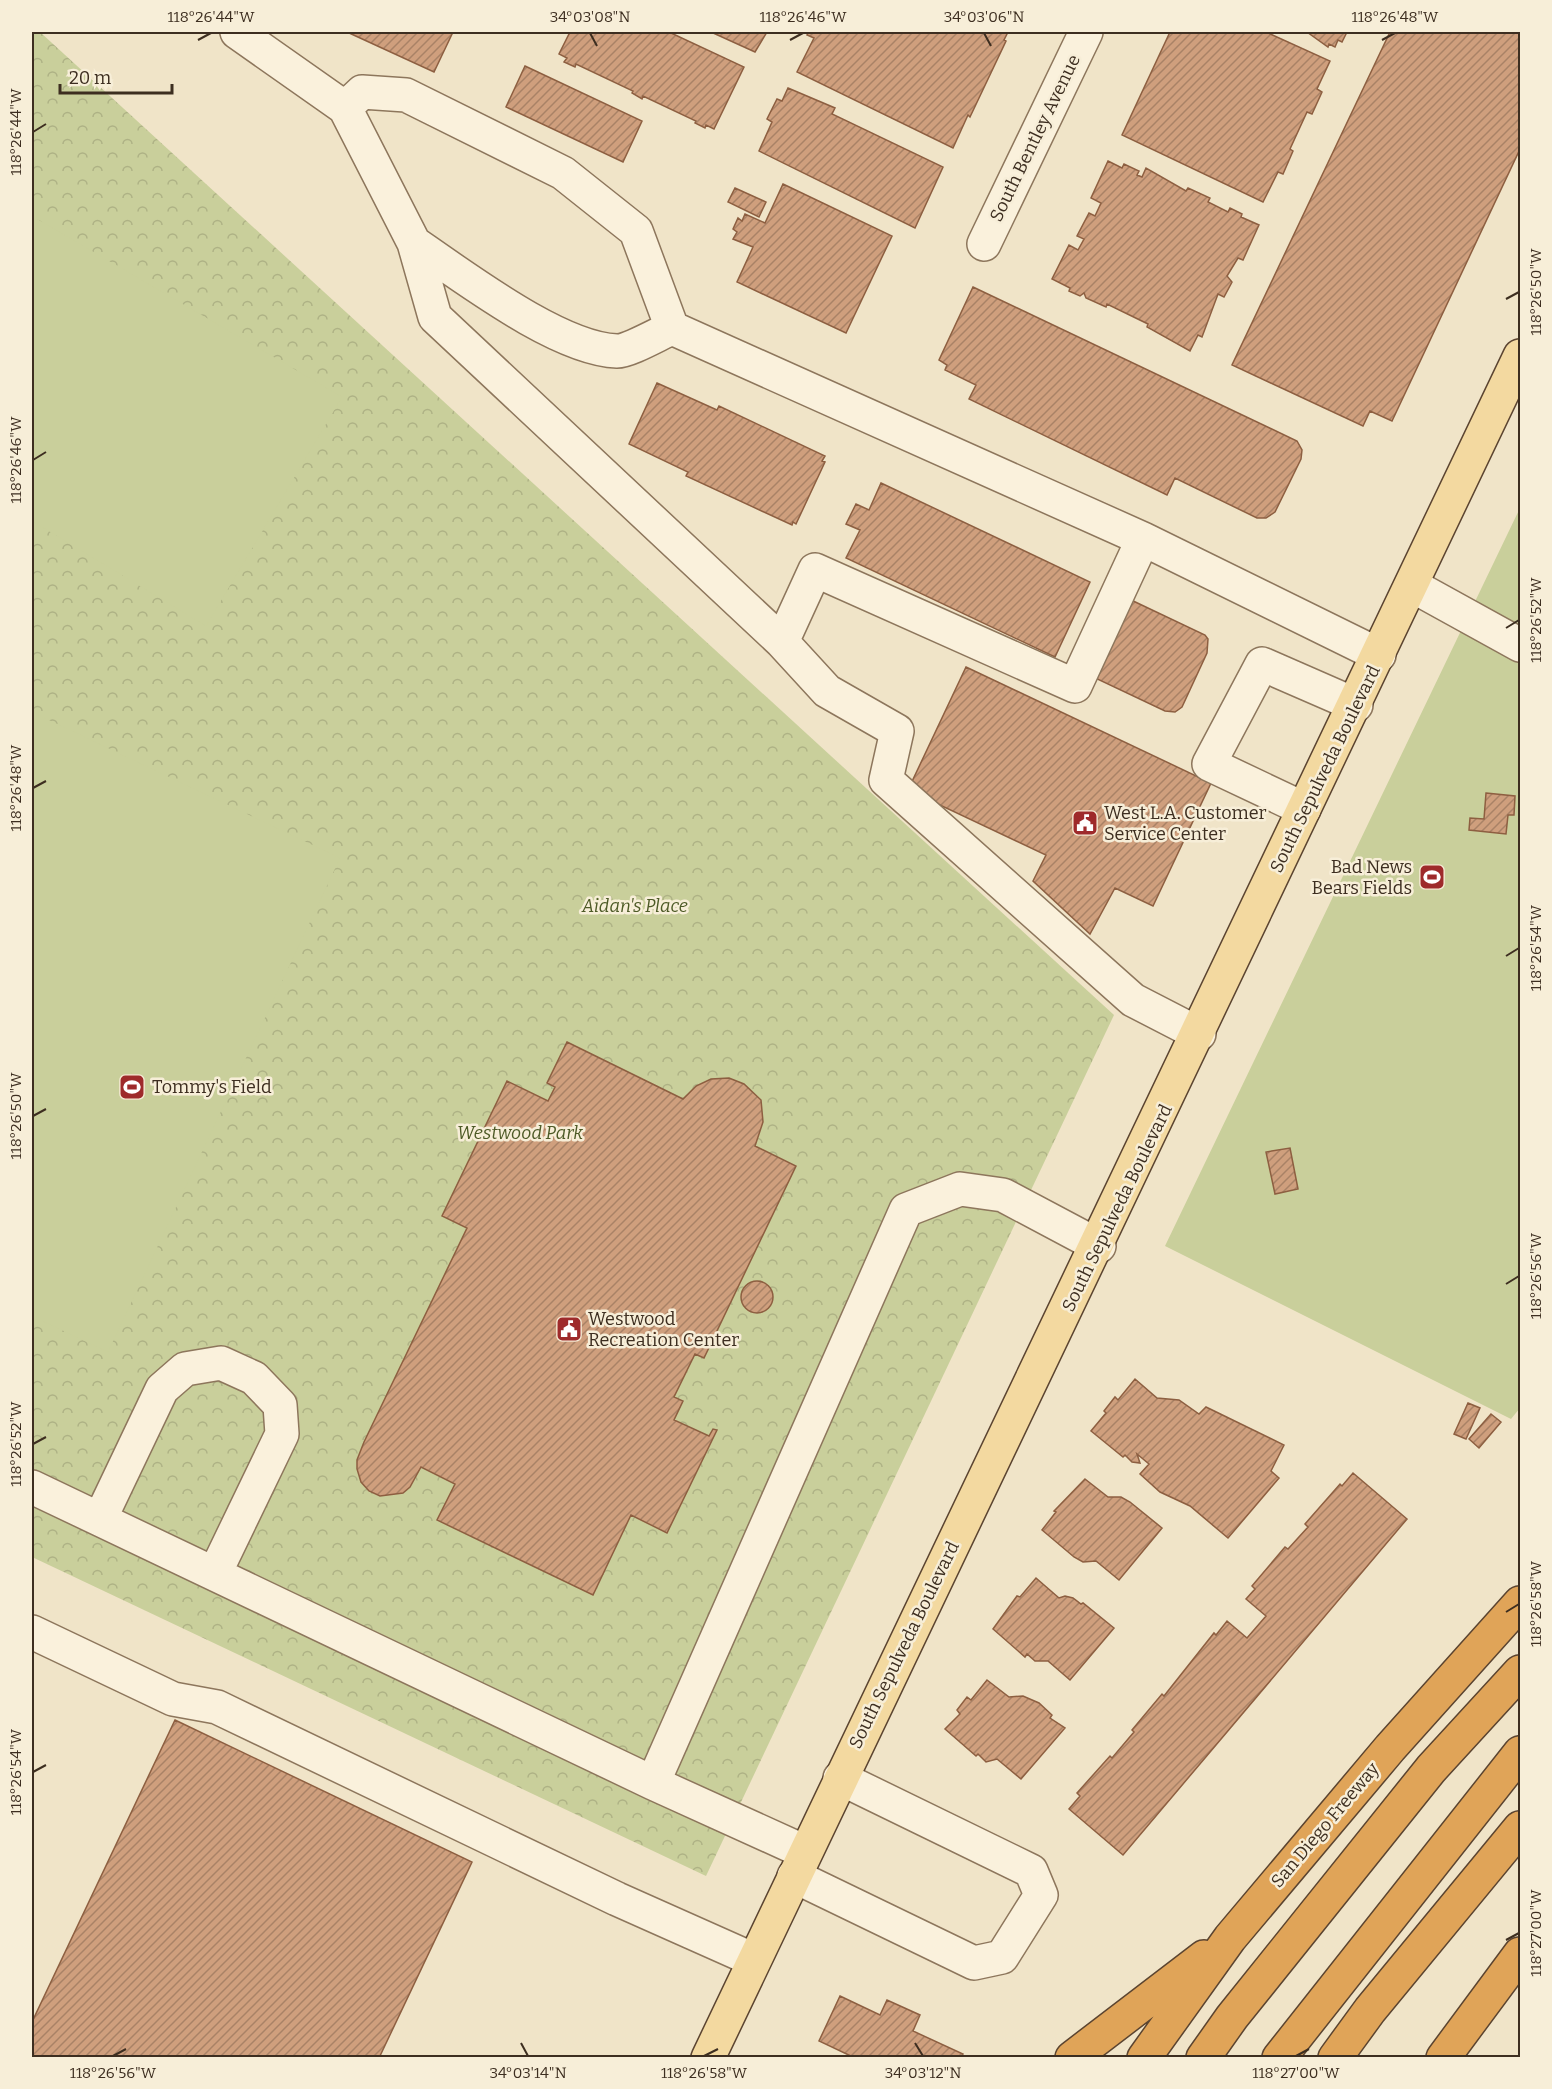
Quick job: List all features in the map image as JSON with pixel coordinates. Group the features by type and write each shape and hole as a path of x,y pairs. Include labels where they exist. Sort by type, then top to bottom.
{"highway":[{"name":"San Diego Freeway","path":"1144,2058 1230,1938 1390,1748 1521,1603"},
{"path":"1203,2058 1232,2016 1431,1769 1521,1672"},
{"path":"1279,2058 1521,1753"},
{"path":"1335,2058 1370,2010 1521,1828"},
{"path":"1072,2058 1230,1938"},
{"path":"1443,2058 1521,1954"}],"main road":[{"name":"South Sepulveda Boulevard","path":"708,2058 840,1778 1099,1246 1304,809 1356,705 1521,356"}],"street":[{"path":"237,32 345,108 414,243 435,317 782,642 827,691 897,731 886,780 1133,1000 1199,1034"},
{"name":"South Bentley Avenue","path":"984,244 1086,32"},
{"path":"345,108 362,92 406,95 563,173 636,231 672,328 1143,539 1379,655"},
{"path":"414,243 517,312 574,341 618,351 672,328"},
{"path":"782,642 815,570 1075,686 1143,539"},
{"path":"1413,586 1521,645"},
{"path":"1304,809 1209,764 1262,664 1356,705"},
{"path":"653,1783 906,1210 960,1189 1003,1195 1099,1246"},
{"path":"100,1519 162,1389 185,1369 221,1363 254,1378 280,1405 282,1434 215,1573"},
{"path":"32,1487 653,1783 974,1963 1002,1957 1041,1895 1031,1871 840,1778"},
{"path":"32,1632 173,1699 217,1707 627,1904 754,1960"}],"green space":[{"name":"Westwood Park","path":"32,32 40,32 1114,1015 706,1876 32,1557"},
{"path":"32,216 342,397 206,626 32,521"},
{"name":"Bad News Bears Fields","path":"1520,508 1520,1408 1511,1419 1165,1246"},
{"name":"Tommy's Field","path":"32,712 340,858 108,1352 32,1316"}],"building":[{"path":"347,32 453,32 434,72"},
{"path":"570,32 669,32 744,67 714,129 706,125 705,128 695,123 696,121 643,96 642,99 632,93 633,91 576,64 575,67 564,62 567,58 559,54"},
{"path":"711,32 767,32 755,52"},
{"path":"809,32 1008,32 1004,40 1006,41 970,117 968,115 953,148 797,72 814,38 807,35"},
{"path":"1170,32 1266,32 1330,61 1317,89 1322,92 1312,114 1307,112 1290,149 1293,151 1283,174 1278,172 1263,202 1122,135"},
{"path":"1307,32 1347,32 1342,42 1338,40 1335,47 1329,44 1328,47"},
{"path":"1390,32 1520,32 1520,149 1392,421 1370,411 1363,426 1232,365"},
{"path":"525,66 642,121 623,162 506,107"},
{"path":"788,88 835,108 832,114 943,167 915,228 759,151 772,122 767,119 777,99 782,101"},
{"path":"1108,161 1122,168 1124,164 1139,171 1137,175 1142,177 1146,168 1186,191 1188,188 1210,198 1208,202 1228,212 1230,208 1242,214 1241,217 1259,225 1243,260 1238,258 1227,276 1232,282 1224,297 1218,294 1202,337 1198,335 1190,351 1147,327 1148,324 1107,304 1106,307 1086,298 1084,293 1080,296 1069,291 1070,288 1052,279 1069,245 1078,250 1084,239 1077,236 1089,213 1095,216 1101,203 1091,198"},
{"path":"783,184 892,236 846,333 737,282 753,247 733,239 737,232 733,229 738,218 742,221 745,214 765,223"},
{"path":"735,188 766,202 759,217 728,202"},
{"path":"973,287 1297,441 1302,450 1301,459 1275,512 1266,518 1257,518 1175,478 1167,495 969,399 976,385 945,370 947,365 939,360"},
{"path":"657,383 717,410 719,406 825,456 822,461 825,462 796,524 793,522 792,525 686,476 688,472 629,444"},
{"path":"881,483 1090,582 1055,657 846,558 860,530 846,524 856,504 869,510"},
{"path":"1129,599 1205,635 1208,639 1207,653 1182,707 1175,712 1165,711 1093,677"},
{"name":"West L.A. Customer Service Center","path":"966,667 1211,783 1153,906 1115,888 1090,934 1033,881 1046,855 908,790"},
{"path":"1486,793 1515,796 1514,815 1508,815 1506,834 1469,830 1470,818 1484,819"},
{"name":"Westwood Recreation Center","path":"567,1042 683,1099 696,1086 711,1079 729,1078 744,1084 761,1100 763,1122 755,1146 796,1166 704,1358 695,1354 674,1397 683,1401 674,1420 709,1436 713,1429 717,1430 667,1533 631,1515 593,1595 437,1520 455,1484 421,1467 410,1487 403,1493 380,1496 369,1491 361,1482 357,1469 357,1460 364,1442 467,1228 442,1216 507,1081 548,1101 555,1087 547,1083"},
{"path":"1290,1148 1298,1189 1275,1194 1266,1152"},
{"path":"757,1281 768,1286 773,1297 768,1308 757,1313 746,1308 741,1297 746,1286"},
{"path":"1135,1379 1157,1398 1179,1400 1199,1414 1206,1407 1284,1445 1271,1471 1279,1478 1228,1538 1190,1506 1160,1492 1140,1474 1149,1464 1137,1454 1140,1463 1132,1462 1125,1455 1123,1457 1091,1431 1106,1413 1104,1411 1115,1397 1118,1400"},
{"path":"1468,1403 1480,1408 1466,1439 1454,1434"},
{"path":"1491,1414 1501,1422 1479,1448 1469,1439"},
{"path":"1353,1473 1407,1519 1123,1855 1069,1809 1080,1796 1077,1793 1110,1756 1112,1758 1134,1732 1132,1730 1162,1694 1164,1696 1214,1633 1216,1635 1227,1621 1247,1638 1266,1616 1246,1599 1255,1589 1252,1586 1285,1547 1288,1549 1308,1527 1305,1524 1340,1484 1342,1486"},
{"path":"1085,1479 1108,1497 1121,1497 1130,1502 1162,1528 1119,1580 1096,1561 1083,1562 1074,1557 1042,1530 1056,1512 1054,1511"},
{"path":"1036,1578 1059,1598 1065,1596 1083,1603 1114,1628 1070,1680 1048,1661 1035,1661 1027,1654 1025,1657 993,1629 1017,1596 1020,1597"},
{"path":"987,1680 1009,1697 1023,1696 1039,1703 1052,1715 1050,1718 1065,1728 1021,1779 997,1759 986,1762 978,1754 976,1756 945,1729 960,1714 957,1710 967,1697 971,1700"},
{"path":"175,1720 472,1862 379,2058 32,2058 32,2022"},
{"path":"840,1996 880,2015 887,2000 920,2015 913,2031 963,2054 960,2058 855,2058 819,2041"}],"place":[{"name":"West L.A. Customer Service Center","path":"1085,823"},
{"name":"Bad News Bears Fields","path":"1432,877"},
{"name":"Tommy's Field","path":"132,1087"},
{"name":"Westwood Recreation Center","path":"569,1329"}],"park label":[{"name":"Aidan's Place","path":"635,906"}]}
